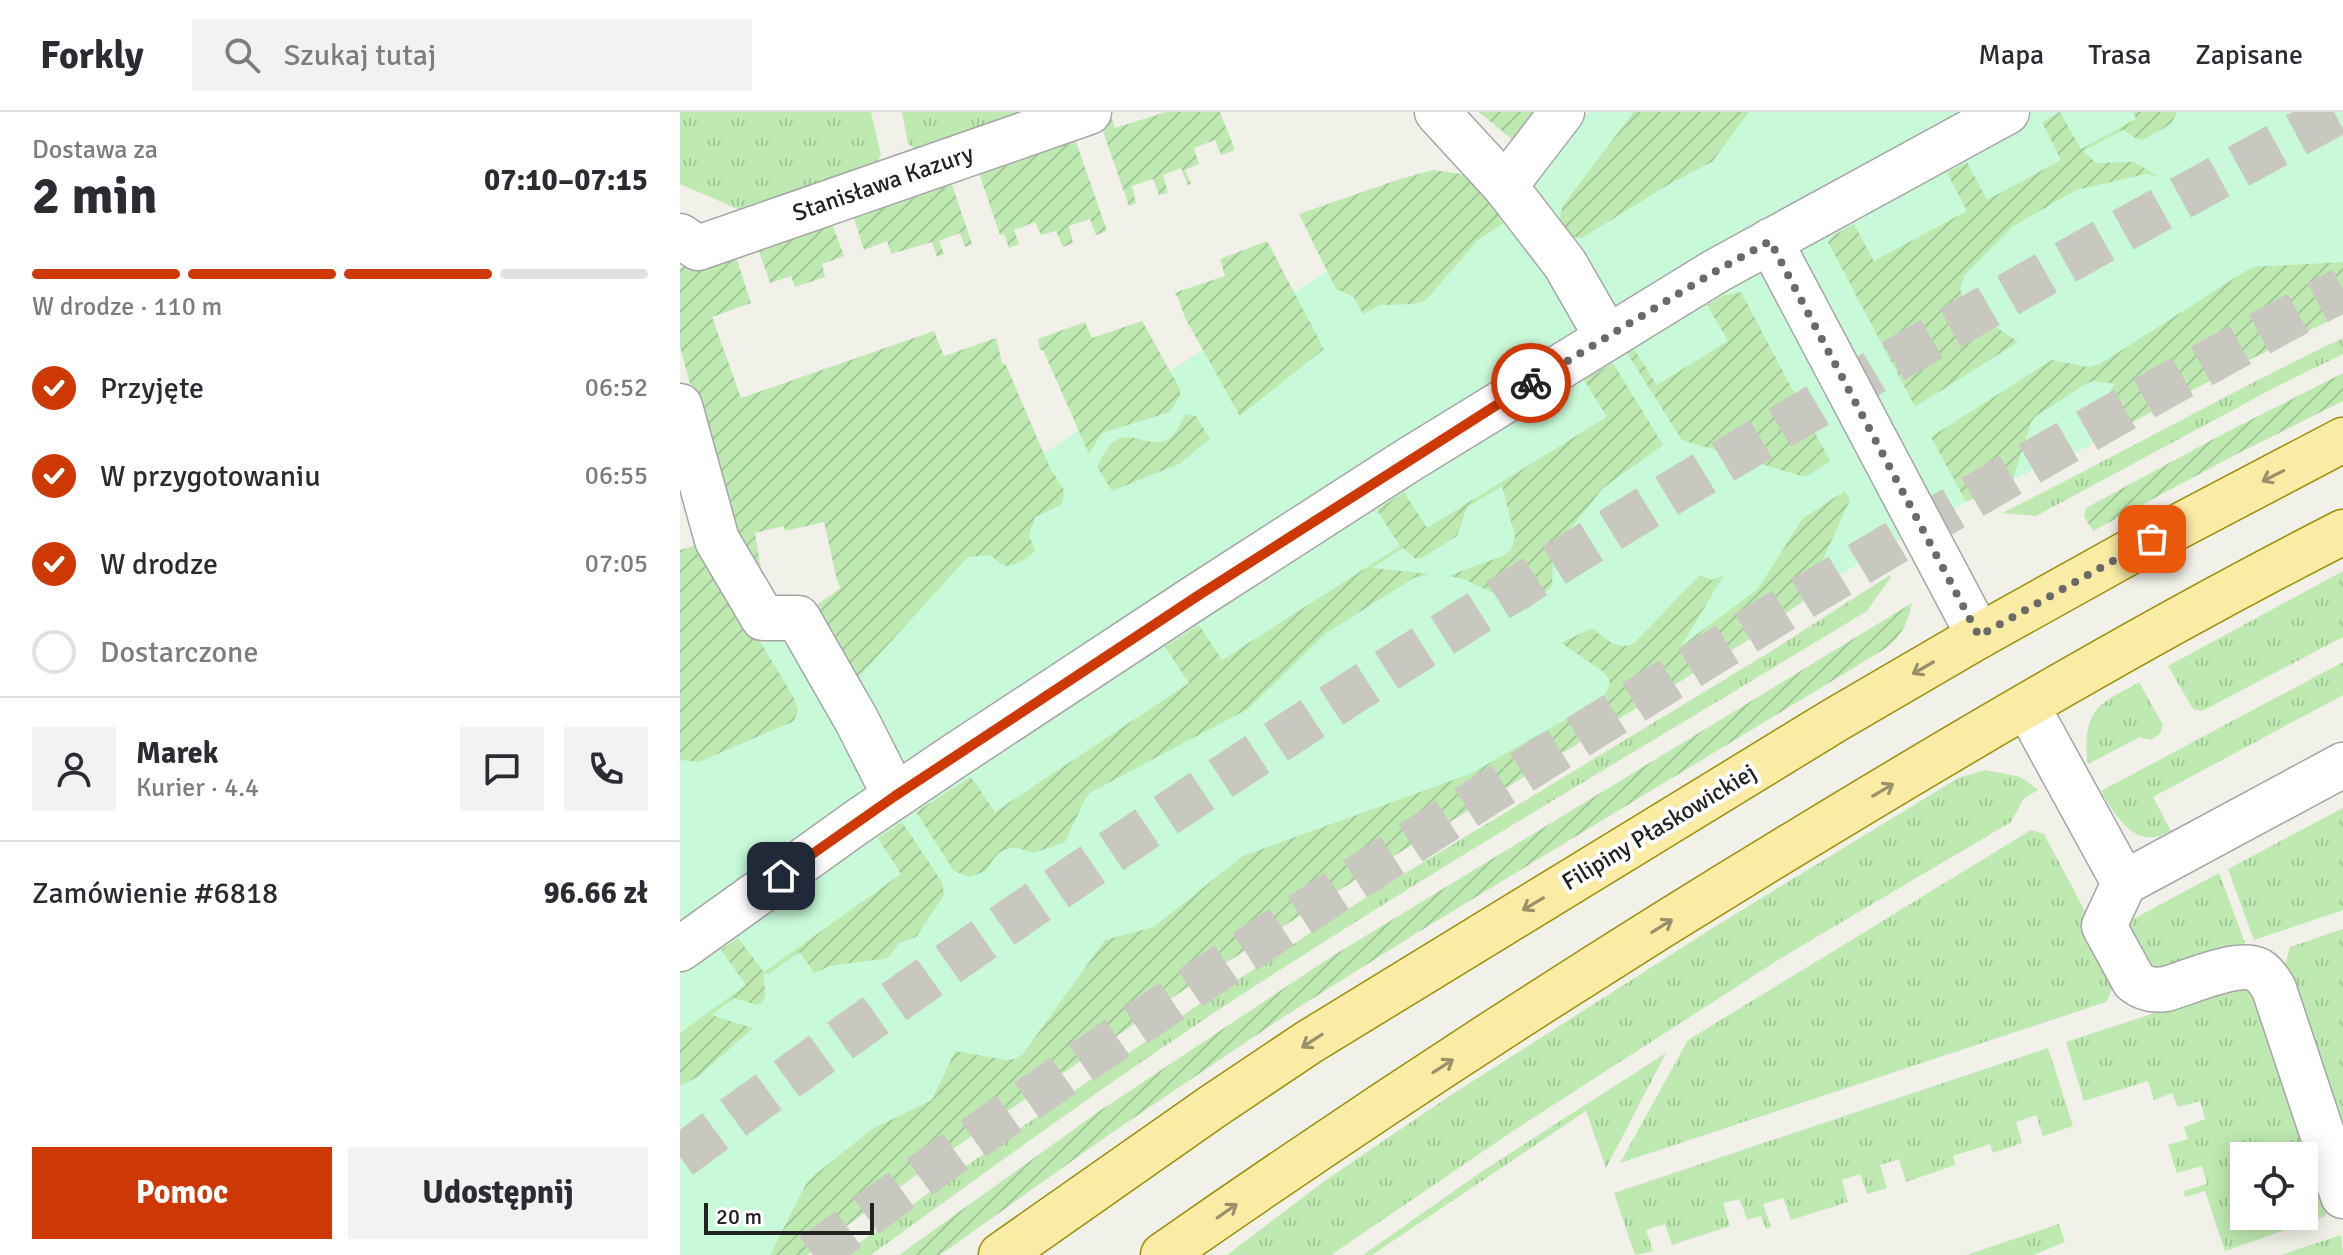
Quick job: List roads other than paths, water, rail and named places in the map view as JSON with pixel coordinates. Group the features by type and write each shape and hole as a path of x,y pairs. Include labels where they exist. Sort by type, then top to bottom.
{"main road":[{"name":"Filipiny Płaskowickiej","path":"1001,1255 1309,1042 1822,728 2177,526 2343,440"},
{"path":"1163,1255 1297,1163 1617,954 1882,790 2027,706 2343,532"}],"street":[{"name":"Stanisława Kazury","path":"680,236 698,248 1089,112"},
{"path":"1437,112 1505,186 1565,264 1607,337"},
{"path":"1505,186 1562,112"},
{"path":"680,949 895,796 1212,586 1607,337 1770,241 2007,112"},
{"path":"1770,241 1979,636"},
{"path":"680,406 717,540 763,618 798,618 857,721 895,796"},
{"path":"2027,706 2124,883"},
{"path":"2343,765 2124,883 2104,926 2134,981 2140,986 2158,991 2239,967 2260,971 2268,980 2274,989 2343,1196"}],"tunnel":[{"path":"680,1157 1080,873 1491,604 1911,351 2339,112"},
{"path":"813,1255 1005,1116 1199,982 1497,788 1781,611 1966,501 2343,289"}]}
